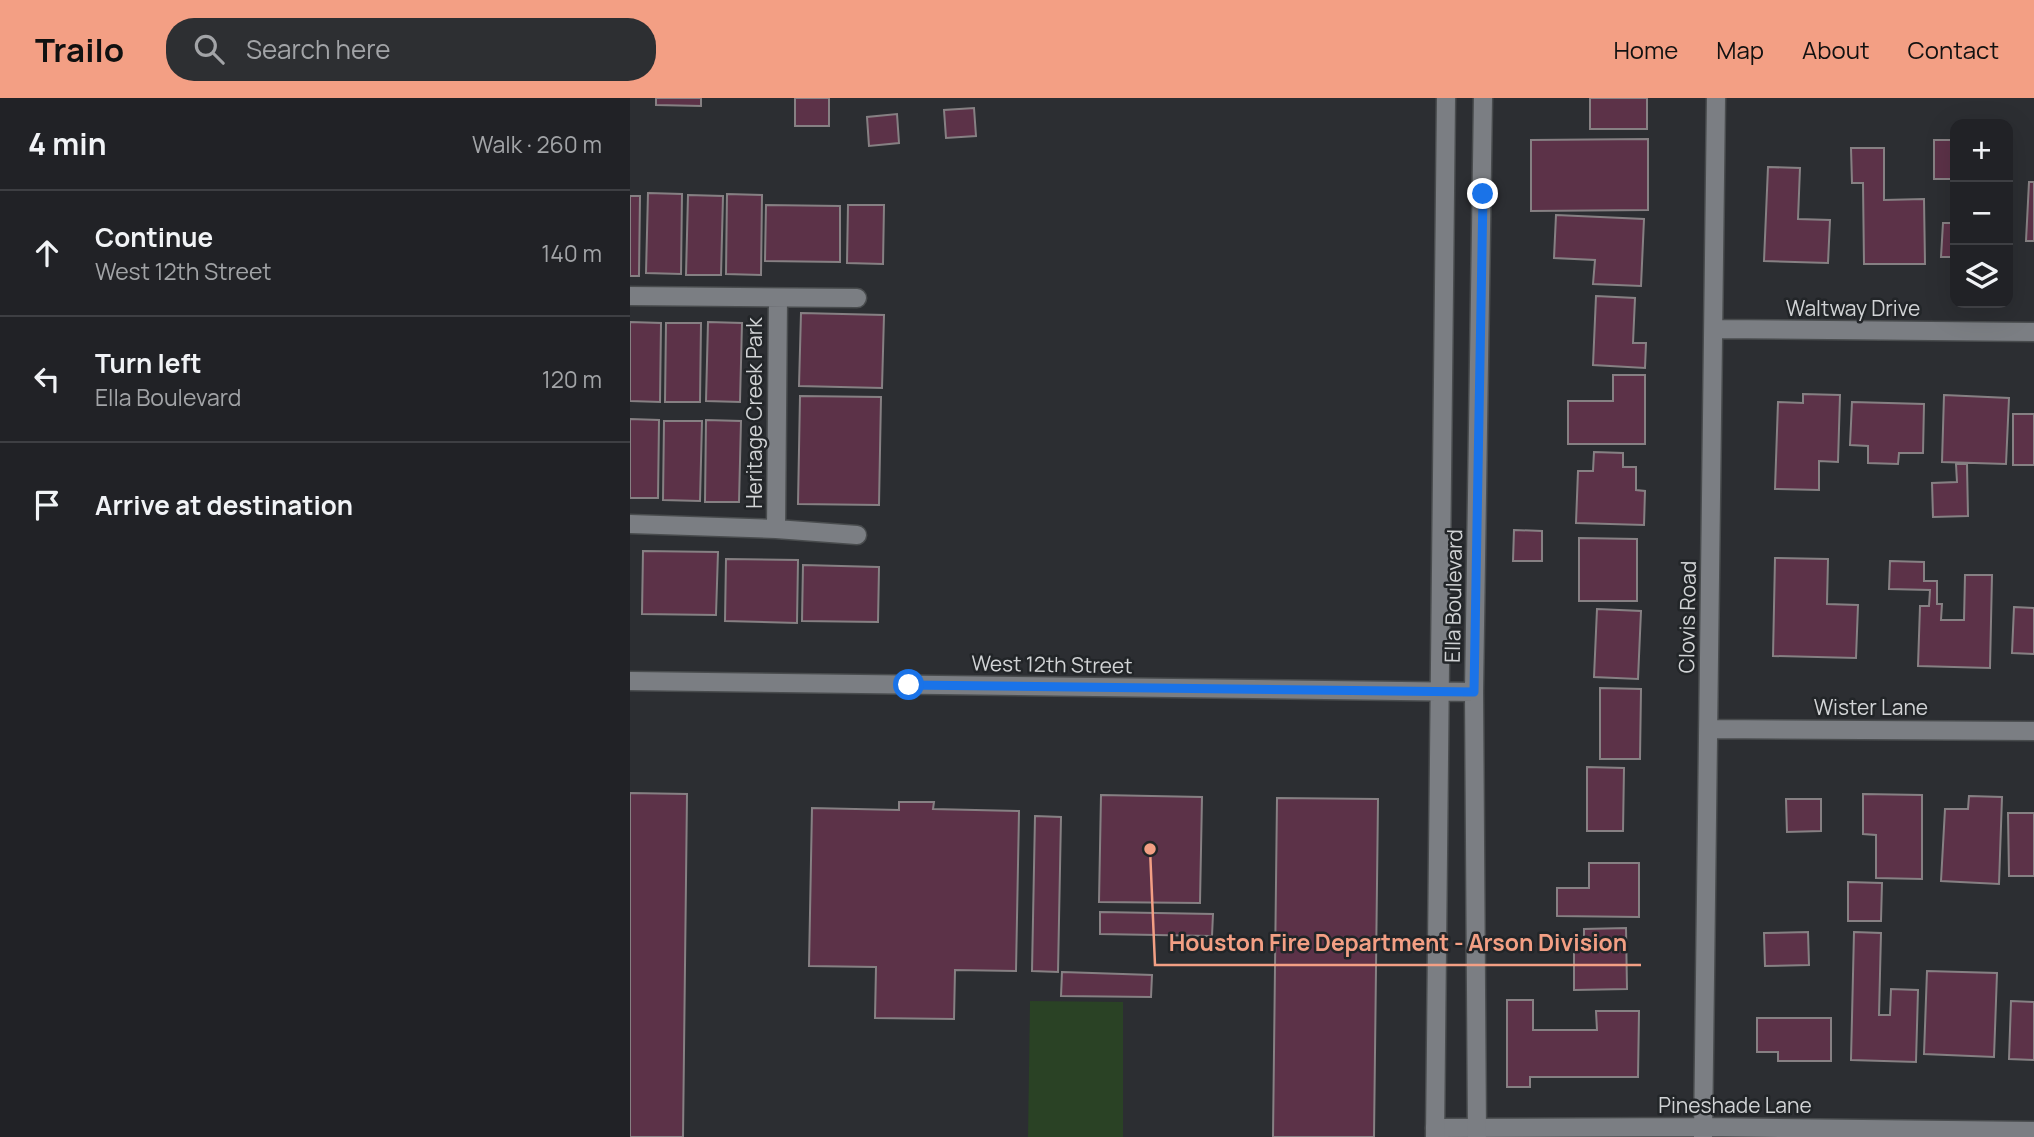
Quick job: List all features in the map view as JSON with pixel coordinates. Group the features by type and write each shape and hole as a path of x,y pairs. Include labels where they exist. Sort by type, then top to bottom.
{"street":[{"name":"Ella Boulevard","path":"1435,1133 1446,98"},
{"name":"Ella Boulevard","path":"1477,1133 1474,692 1483,98"},
{"name":"Clovis Road","path":"1703,1132 1716,98"},
{"path":"630,296 857,298"},
{"name":"Heritage Creek Park","path":"776,529 778,298"},
{"name":"Waltway Drive","path":"1714,329 2034,332"},
{"path":"630,524 857,534"},
{"name":"West 12th Street","path":"630,681 1474,692"},
{"name":"Wister Lane","path":"1709,729 2034,731"},
{"name":"Pineshade Lane","path":"1435,1133 2034,1131"}],"green space":[{"path":"1030,1001 1123,1002 1123,1137 1028,1137"}],"building":[{"path":"656,98 701,98 701,106 656,105"},
{"path":"795,98 829,98 829,126 795,126"},
{"path":"1590,98 1647,98 1647,129 1590,129"},
{"path":"974,108 976,136 946,138 944,110"},
{"path":"897,114 899,143 869,146 867,117"},
{"path":"1648,139 1648,210 1531,211 1531,140"},
{"path":"1934,140 1950,140 1950,179 1934,179"},
{"path":"1851,148 1884,148 1884,200 1924,199 1925,264 1864,264 1863,183 1852,183"},
{"path":"1768,167 1800,168 1798,219 1830,220 1828,263 1764,261"},
{"path":"2029,182 2034,182 2034,241 2026,241"},
{"path":"648,193 682,194 681,274 646,273"},
{"path":"727,194 762,195 761,275 726,274"},
{"path":"688,195 723,196 721,275 686,275"},
{"path":"630,196 640,196 639,276 630,276"},
{"path":"766,205 840,206 840,262 765,261"},
{"path":"848,205 884,205 883,264 847,263"},
{"path":"1556,215 1644,219 1641,286 1593,284 1595,260 1554,258"},
{"path":"1943,223 1950,223 1950,257 1941,257"},
{"path":"1596,296 1635,298 1633,343 1646,343 1645,368 1593,365"},
{"path":"801,313 884,315 882,388 799,386"},
{"path":"630,322 661,323 660,402 630,401"},
{"path":"708,322 742,323 740,402 706,401"},
{"path":"666,323 701,323 700,402 665,402"},
{"path":"1613,375 1645,375 1645,444 1568,444 1568,401 1613,401"},
{"path":"1803,394 1840,395 1838,462 1819,461 1819,490 1775,489 1778,402 1803,403"},
{"path":"1944,395 2009,398 2006,464 1942,462"},
{"path":"800,396 881,397 879,505 798,504"},
{"path":"1852,402 1924,404 1923,453 1899,453 1898,464 1868,463 1868,446 1850,445"},
{"path":"2013,414 2034,414 2034,465 2013,465"},
{"path":"630,419 659,420 658,498 630,498"},
{"path":"706,420 741,421 739,502 705,502"},
{"path":"664,421 702,421 700,501 663,500"},
{"path":"1594,452 1623,453 1623,467 1636,467 1636,490 1645,491 1644,525 1576,523 1578,471 1593,471"},
{"path":"1956,464 1967,464 1968,516 1933,517 1932,483 1957,482"},
{"path":"1514,530 1542,531 1542,561 1513,561"},
{"path":"1579,538 1637,539 1637,601 1579,601"},
{"path":"643,551 718,552 716,615 642,614"},
{"path":"1775,558 1828,559 1827,604 1858,605 1856,658 1773,656"},
{"path":"726,559 798,560 797,623 725,621"},
{"path":"1890,561 1924,562 1924,581 1937,581 1937,604 1942,604 1941,620 1964,620 1965,575 1992,575 1990,668 1918,666 1920,606 1929,606 1930,590 1889,589"},
{"path":"803,565 879,567 878,622 802,621"},
{"path":"2014,607 2034,608 2034,654 2012,653"},
{"path":"1597,609 1641,611 1638,679 1594,677"},
{"path":"1600,688 1641,689 1640,759 1600,759"},
{"path":"1587,767 1624,768 1623,831 1587,831"},
{"path":"630,793 687,794 683,1137 630,1137"},
{"path":"1863,794 1922,795 1922,879 1876,878 1876,835 1863,834"},
{"path":"1101,795 1202,797 1200,903 1099,902"},
{"path":"1969,796 2002,797 1999,884 1941,881 1945,809 1968,809"},
{"path":"1277,798 1378,799 1374,1137 1273,1137"},
{"path":"1786,799 1821,799 1821,831 1787,832"},
{"path":"899,802 934,802 933,809 1019,811 1016,971 955,970 954,1019 875,1018 876,967 809,966 812,808 899,810"},
{"path":"2008,813 2034,813 2034,876 2009,876"},
{"path":"1035,816 1061,817 1058,972 1032,971"},
{"path":"1589,863 1639,863 1639,917 1557,916 1557,888 1589,888"},
{"path":"1848,882 1882,883 1881,921 1848,921"},
{"path":"1100,912 1213,914 1212,936 1100,934"},
{"path":"1626,928 1627,989 1574,990 1574,947 1584,947 1584,929"},
{"path":"1808,932 1809,965 1765,966 1764,933"},
{"path":"1854,932 1881,933 1879,1015 1890,1015 1891,989 1918,990 1916,1062 1851,1060"},
{"path":"1927,971 1997,973 1994,1057 1924,1054"},
{"path":"1062,972 1152,975 1151,997 1061,996"},
{"path":"1507,1000 1533,1000 1533,1030 1597,1030 1596,1011 1639,1011 1638,1077 1530,1077 1530,1087 1507,1087"},
{"path":"2011,1001 2034,1002 2034,1060 2009,1059"},
{"path":"1757,1018 1831,1018 1831,1061 1778,1061 1778,1052 1757,1052"}],"place":[{"name":"Houston Fire Department - Arson Division","path":"1150,849"}],"route":[{"path":"909,685 1474,692 1483,194"}]}
